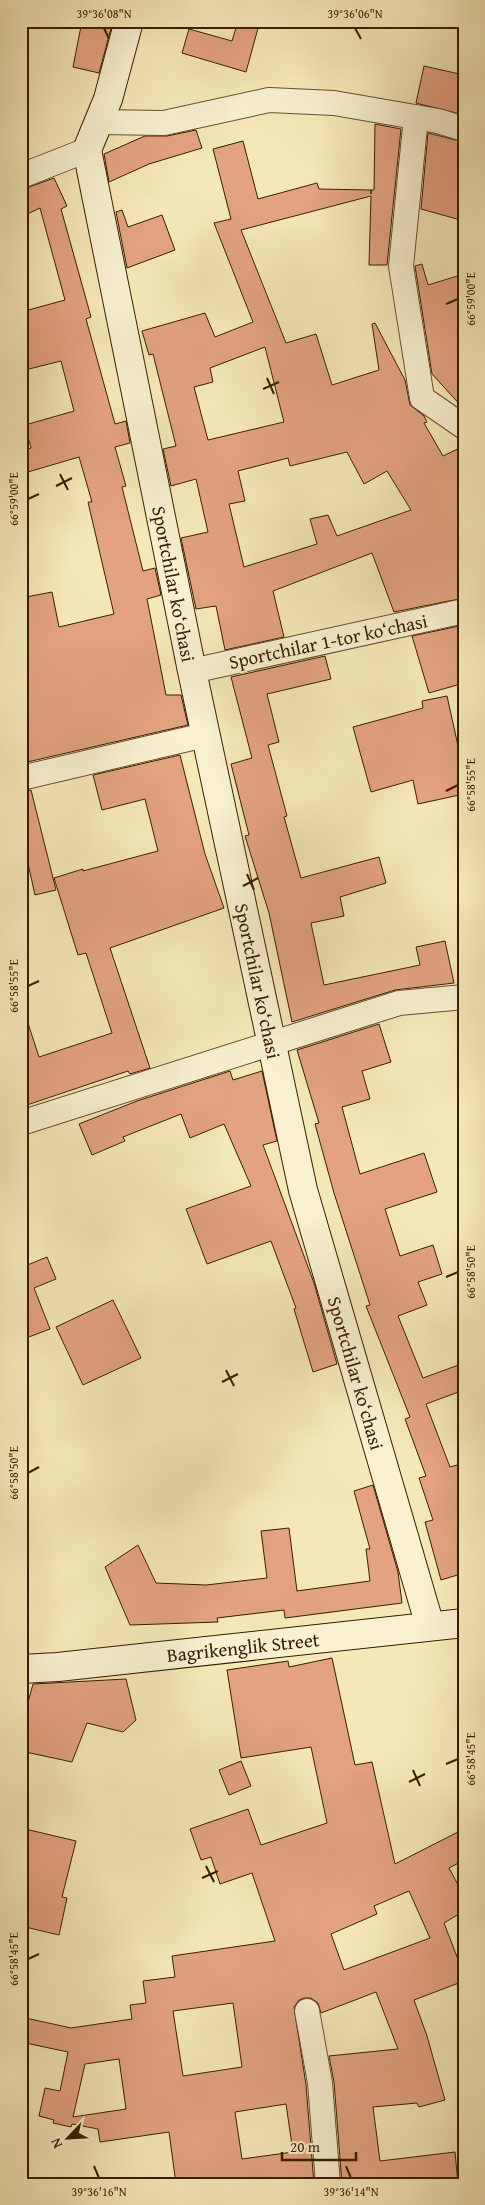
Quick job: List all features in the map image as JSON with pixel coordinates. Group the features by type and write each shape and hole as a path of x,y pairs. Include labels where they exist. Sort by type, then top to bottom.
{"street":[{"path":"21,176 87,150 100,122 129,21"},
{"path":"100,122 164,123 269,100 334,103 416,117 464,129"},
{"path":"416,117 401,266 422,398 464,427"},
{"name":"Sportchilar ko‘chasi","path":"87,150 205,735 302,1190 430,1626"},
{"name":"Sportchilar 1-tor ko‘chasi","path":"192,671 464,611"},
{"path":"21,778 205,735"},
{"path":"21,1123 399,1003 464,997"},
{"name":"Bagrikenglik Street","path":"21,1669 58,1667 464,1623"},
{"path":"308,2011 320,2084 328,2184"}],"building":[{"path":"82,21 113,21 99,73 73,67"},
{"path":"238,21 260,21 246,72 182,53 189,29 232,41"},
{"path":"424,66 464,75 464,115 416,103"},
{"path":"375,124 401,129 387,265 369,265 371,196 241,230 286,343 316,334 332,385 379,370 372,324 375,323 405,380 410,405 424,416 427,422 424,423 443,456 464,446 464,598 394,612 372,553 273,591 284,637 225,650 216,606 196,609 181,538 208,532 196,479 171,486 163,449 176,446 153,354 149,355 142,331 205,313 215,337 253,322 214,223 231,219 213,149 243,141 258,199 317,183 319,189 374,190","holes":["265,347 284,422 208,440 194,387 213,382 210,368","347,452 364,484 387,471 411,510 337,536 328,515 310,519 317,544 244,567 229,504 245,501 238,471 288,458 290,466"]},
{"path":"196,130 202,148 149,164 109,182 104,154 145,136 167,136"},
{"path":"428,133 464,142 464,221 421,209"},
{"path":"54,178 67,206 61,209 91,317 86,319 115,424 126,421 130,443 115,447 126,486 122,487 143,571 155,568 161,595 147,599 166,695 181,695 188,725 23,763 21,598 52,592 59,627 114,614 88,502 92,502 79,457 21,474 21,451 31,448 25,425 74,411 61,361 21,371 21,312 65,300 40,208 21,217 21,190"},
{"path":"122,210 128,227 162,215 175,250 127,268 116,212"},
{"path":"422,264 428,285 464,274 464,409 432,374 415,266"},
{"path":"464,625 464,683 429,693 412,636"},
{"path":"325,656 331,679 267,694 279,742 268,745 287,816 284,817 301,878 379,857 386,883 340,897 344,916 311,923 324,985 420,965 416,947 445,941 454,983 395,990 292,1022 269,913 245,836 249,835 231,764 252,758 231,677"},
{"path":"447,696 464,773 464,794 418,804 413,780 371,792 353,727 423,708 422,701"},
{"path":"180,755 205,854 224,908 110,948 150,1068 130,1074 128,1071 21,1107 21,1015 25,1014 39,1057 112,1033 86,953 78,955 54,878 158,851 145,799 102,810 93,775"},
{"path":"31,790 56,890 35,895 25,850 21,851 21,791"},
{"path":"379,1024 391,1062 362,1071 370,1099 342,1107 360,1174 424,1153 437,1192 385,1209 400,1256 433,1245 442,1274 418,1282 427,1305 398,1316 423,1378 464,1363 464,1390 426,1404 450,1467 464,1463 464,1573 441,1580 425,1522 433,1520 419,1478 426,1476 405,1419 410,1417 366,1306 370,1305 334,1193 315,1124 319,1123 297,1050"},
{"path":"230,1071 233,1080 262,1071 277,1141 263,1145 314,1283 337,1364 313,1372 294,1309 296,1308 271,1241 207,1264 186,1209 251,1186 224,1124 190,1138 181,1114 123,1137 125,1141 92,1155 79,1124 137,1101"},
{"path":"47,1257 56,1279 34,1288 50,1329 21,1340 21,1258 25,1266"},
{"path":"113,1300 141,1358 83,1385 56,1327"},
{"path":"373,1485 398,1572 402,1603 285,1618 284,1610 217,1618 218,1622 130,1625 105,1567 138,1545 156,1583 206,1585 267,1578 261,1531 289,1528 297,1591 370,1581 366,1549 370,1549 354,1491"},
{"path":"332,1658 355,1765 372,1762 395,1864 464,1829 464,1860 449,1868 464,1896 464,1911 444,1923 464,1975 464,1981 414,2000 427,2036 445,2100 419,2107 417,2103 373,2107 380,2161 455,2152 458,2184 342,2184 334,2082 329,2056 398,2049 376,1992 321,2013 318,2003 311,1998 299,2000 294,2007 306,2085 314,2184 176,2184 169,2132 100,2142 98,2129 72,2124 71,2127 53,2123 54,2120 39,2116 45,2088 60,2091 68,2052 21,2042 21,2017 71,2028 132,2019 130,2005 146,2003 143,1981 175,1977 172,1956 275,1941 252,1873 220,1884 211,1857 201,1860 190,1829 248,1809 261,1845 327,1823 311,1747 241,1758 227,1670 288,1661 289,1667","holes":["409,1891 430,1938 344,1970 331,1934 377,1914 374,1906","233,2003 242,2067 183,2076 173,2011","119,2059 126,2109 73,2117 85,2064","286,2104 293,2152 242,2159 235,2112"]},
{"path":"126,1679 136,1720 123,1732 87,1723 72,1762 21,1751 21,1728 33,1684"},
{"path":"241,1761 251,1786 229,1795 219,1770"},
{"path":"21,1828 76,1841 62,1897 67,1898 59,1935 21,1926"}]}
